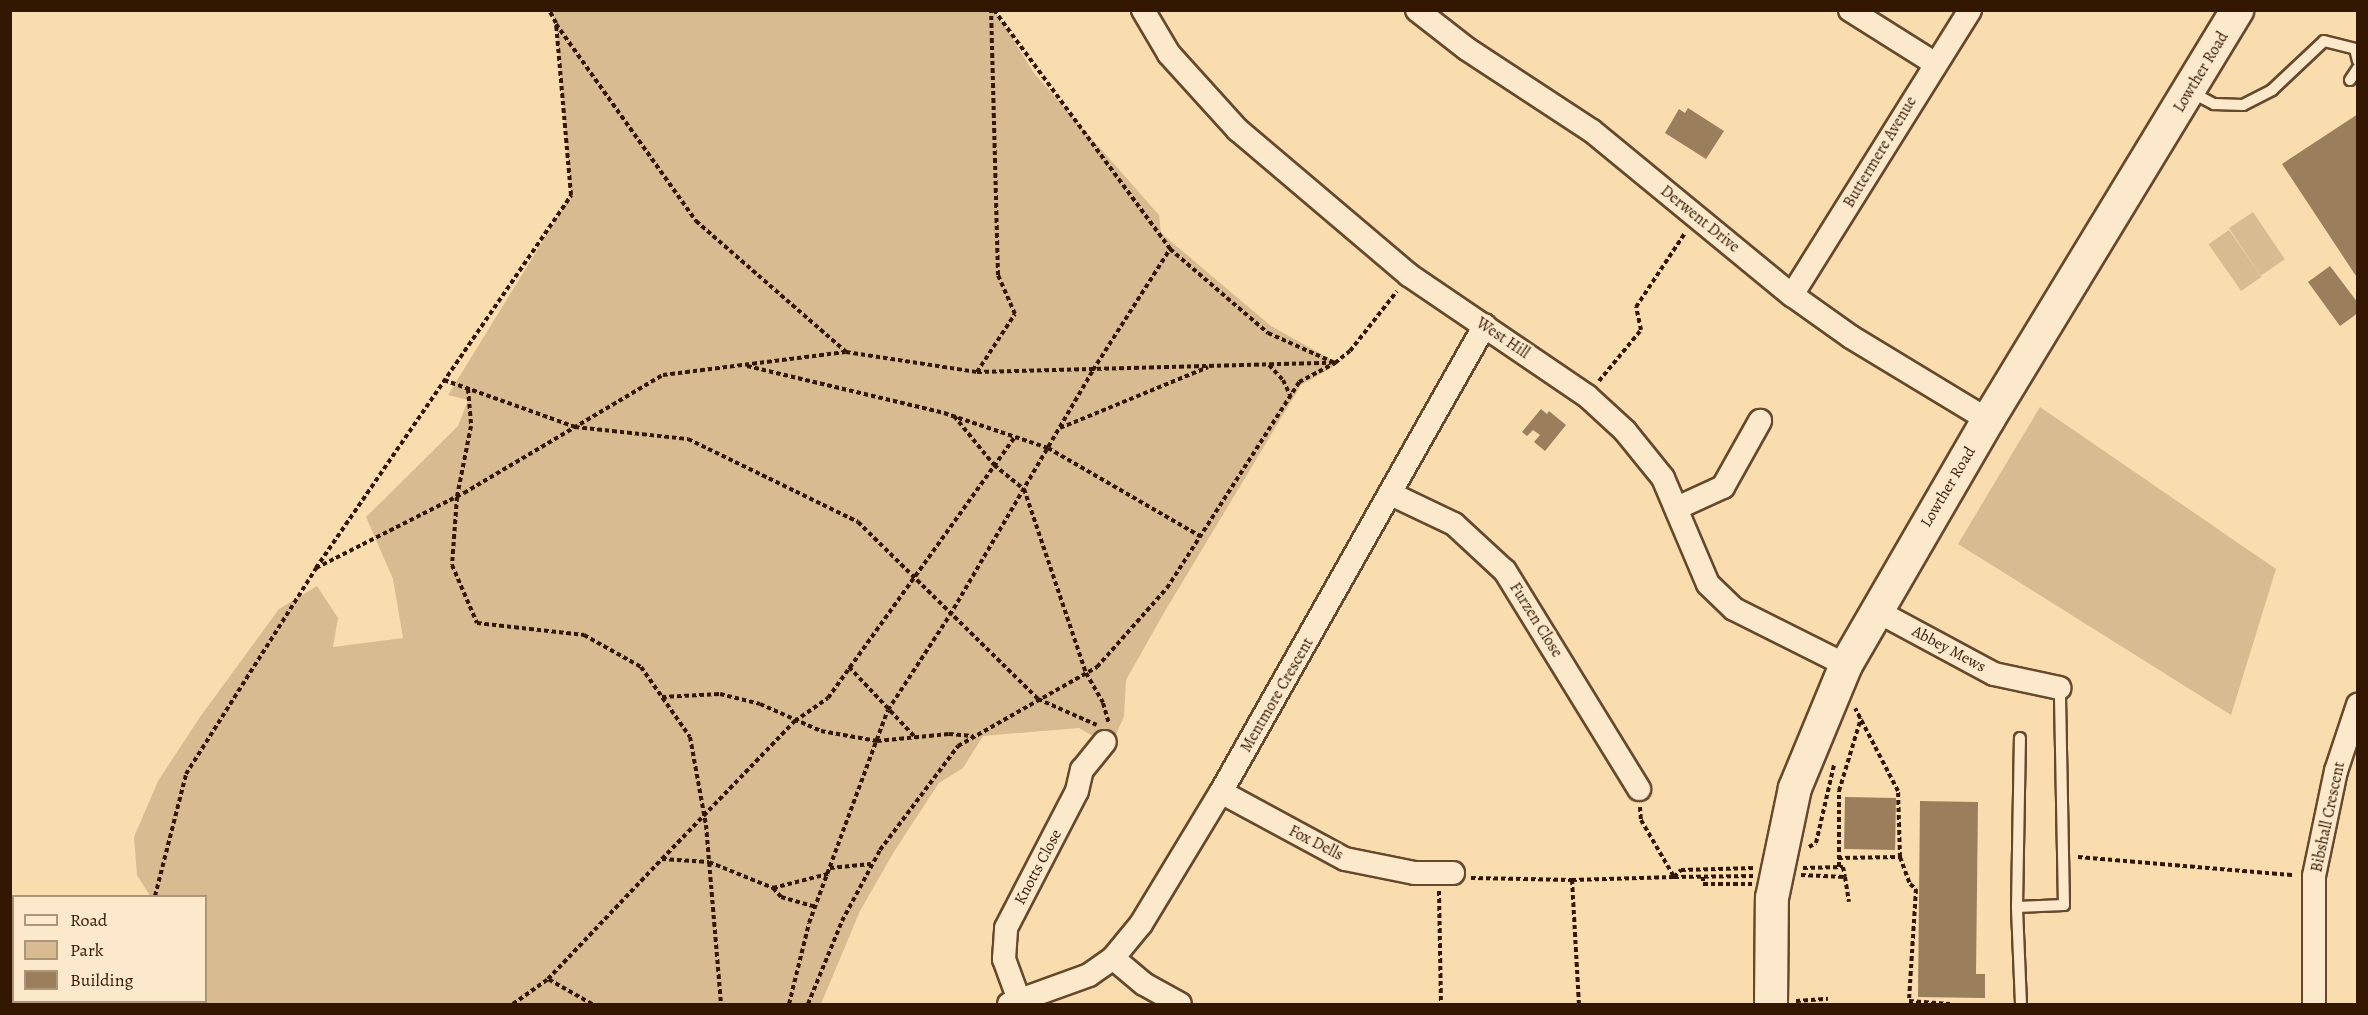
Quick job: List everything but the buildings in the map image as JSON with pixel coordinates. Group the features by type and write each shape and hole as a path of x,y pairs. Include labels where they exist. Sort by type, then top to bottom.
{"street":[{"name":"West Hill","path":"1143,10 1168,54 1238,130 1409,275 1587,396 1626,431 1663,478 1708,584 1734,609 1846,665"},
{"name":"Derwent Drive","path":"1418,10 1467,49 1592,131 1792,295 1851,337 1988,420"},
{"path":"1850,10 1934,63"},
{"name":"Buttermere Avenue","path":"1792,295 1934,63 1970,10"},
{"name":"Lowther Road","path":"1771,1005 1772,898 1795,788 1846,665 1875,610 1988,420 2191,92 2228,14"},
{"name":"Mentmore Crescent","path":"1014,1002 1089,975 1113,958 1141,924 1221,792 1485,326"},
{"path":"1677,508 1723,487 1760,421"},
{"name":"Furzen Close","path":"1391,494 1454,524 1505,571 1639,789"},
{"name":"Abbey Mews","path":"1875,610 1994,674 2060,688"},
{"name":"Bibshall Crescent","path":"2314,1005 2314,876 2336,771 2358,705"},
{"name":"Knotts Close","path":"1014,1002 1004,959 1006,928 1077,791 1082,770 1106,742"},
{"name":"Fox Dells","path":"1221,792 1346,859 1415,873 1453,873"},
{"path":"1113,958 1144,984 1180,1005"}],"lane":[{"path":"2191,92 2214,104 2243,105 2272,90 2324,41 2355,49 2358,61"},
{"path":"2350,80 2358,68"},
{"path":"2017,907 2064,905 2060,688"},
{"path":"2020,738 2017,907 2021,1005"}],"path":[{"path":"549,10 555,23 696,221 846,352"},
{"path":"993,10 1170,249 1268,333 1335,363"},
{"path":"977,372 1016,315 998,275 993,10"},
{"path":"156,895 186,774 316,568 571,195 555,23"},
{"path":"1587,396 1641,330 1636,307 1696,216"},
{"path":"789,1005 815,908 889,708 950,615 1093,370 1170,249"},
{"path":"808,1005 842,921 872,864 958,746 1097,667 1167,588 1299,382 1335,363 1350,351 1397,291"},
{"path":"316,568 457,497 663,375 846,352 977,372 1335,363"},
{"path":"1269,364 1284,380 1290,396"},
{"path":"745,365 954,416 1048,448 1200,536"},
{"path":"1059,428 1211,366"},
{"path":"444,380 575,427 688,439 858,522 950,615 1038,699 1111,731 1103,703 1086,673 1024,489 994,465 954,416"},
{"path":"468,389 471,426 457,497 452,565 477,622 584,635 641,667 690,737 705,818 721,1005"},
{"path":"513,1005 548,979 662,859 705,818 795,721 828,698 911,576 1015,437"},
{"path":"849,667 915,737"},
{"path":"662,697 720,694 760,704 821,731 877,741 915,737 974,736"},
{"path":"1852,718 1855,708 1898,791 1900,857 1910,884 1916,889 1909,1001 1950,1005"},
{"path":"1839,867 1839,791 1861,718"},
{"path":"1800,852 1816,843 1837,757"},
{"path":"1639,789 1641,820 1674,877"},
{"path":"2063,855 2301,876"},
{"path":"1838,858 1900,857"},
{"path":"662,859 709,862 773,888 781,897 815,908"},
{"path":"830,868 872,864"},
{"path":"1806,867 1843,867 1849,902"},
{"path":"1674,877 1681,870 1763,868"},
{"path":"1441,1005 1439,887 1453,873 1479,881 1756,876"},
{"path":"773,888 828,874"},
{"path":"1797,875 1845,877"},
{"path":"1703,877 1703,884 1762,884"},
{"path":"1572,880 1579,1004"},
{"path":"548,979 592,1005"},
{"path":"1790,1005 1788,1001 1828,999"}],"green space":[{"path":"549,11 995,11 1034,73 1159,215 1161,233 1271,326 1332,360 1333,367 1301,385 1165,611 1126,680 1124,717 1115,736 1106,731 1093,736 1079,728 983,736 963,768 939,783 895,850 860,911 821,1004 166,1004 207,1003 207,895 149,895 137,875 134,837 158,781 200,717 279,609 317,586 338,618 333,647 403,638 393,579 366,517 458,426 468,400 448,395 571,195 556,23"},
{"path":"2253,212 2285,259 2261,275 2229,228"},
{"path":"2229,230 2262,277 2241,291 2209,244"},
{"path":"2040,407 2276,569 2231,715 1958,544"}]}
